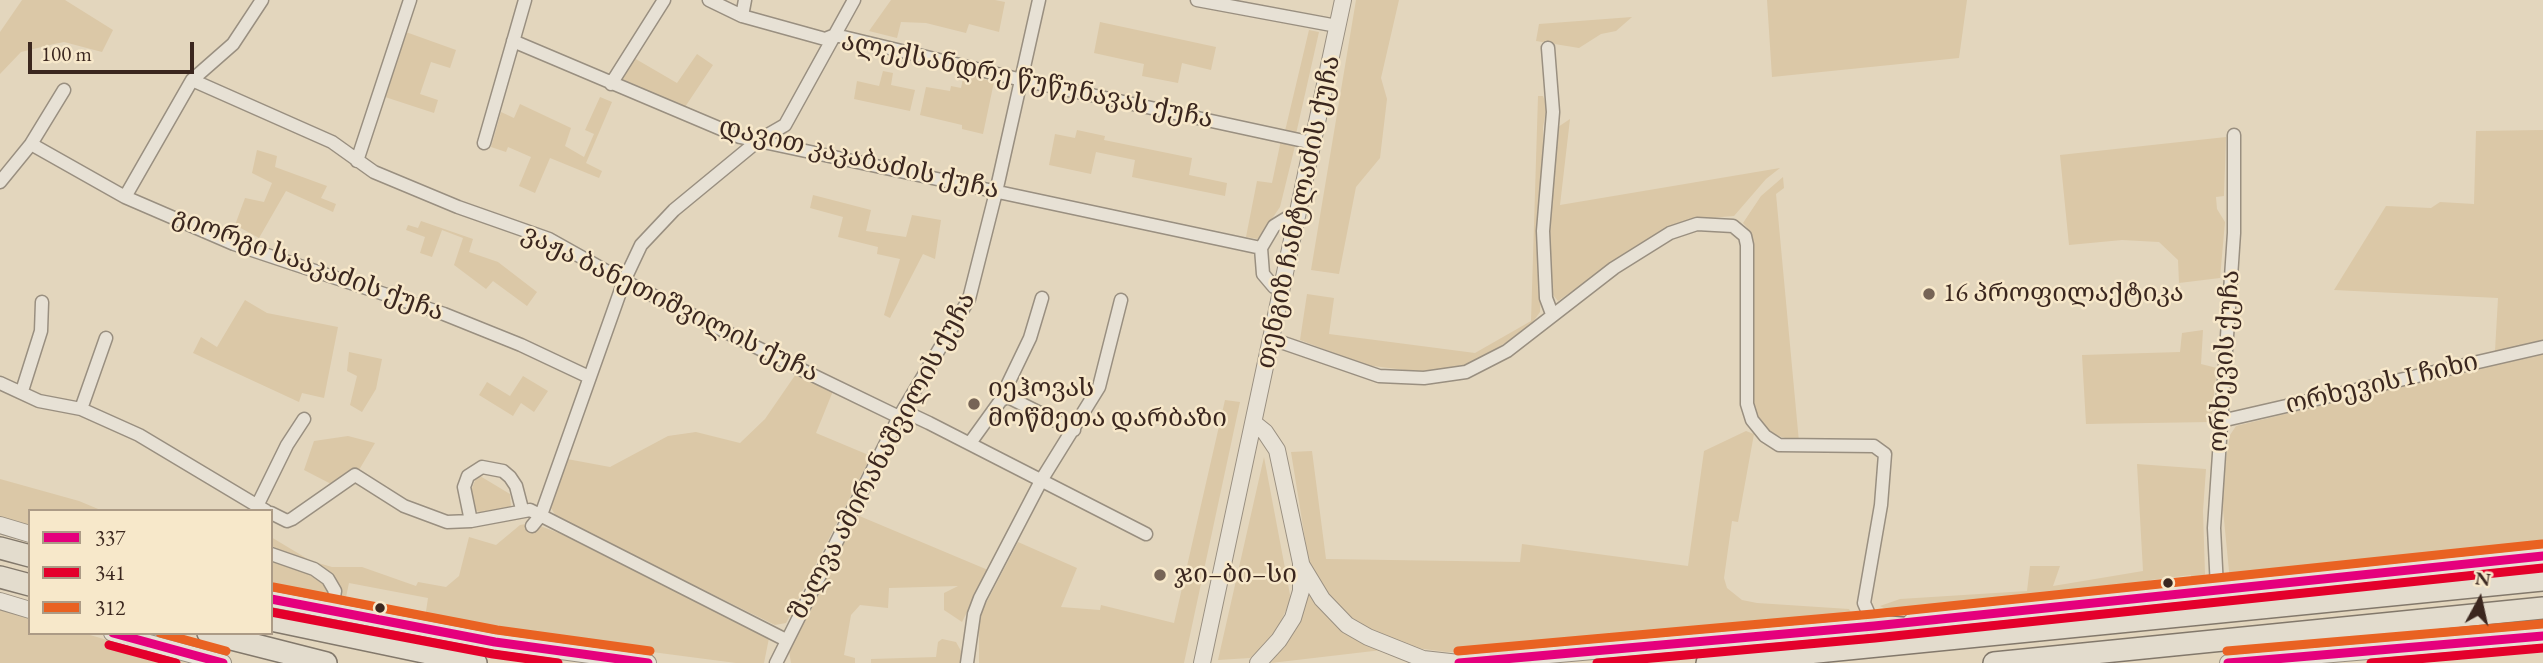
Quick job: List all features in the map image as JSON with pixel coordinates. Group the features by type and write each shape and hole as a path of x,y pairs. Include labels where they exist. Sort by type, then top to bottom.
{"highway":[{"path":"0,548 28,555"},
{"path":"0,577 28,584"},
{"path":"1707,663 2543,580"},
{"path":"1994,663 2543,608"},
{"path":"273,620 476,663"},
{"path":"1874,626 1983,635"},
{"path":"216,635 326,663"},
{"path":"2090,663 2140,648"},
{"path":"1499,659 1521,663"}],"street":[{"path":"125,197 192,80 228,50 262,0"},
{"path":"357,161 410,0"},
{"path":"484,143 526,0"},
{"path":"611,83 664,0"},
{"name":"ალექსანდრე წუწუნავას ქუჩა","path":"709,0 742,16 825,39 835,35 1021,80 1313,142"},
{"path":"742,16 745,0"},
{"path":"532,526 541,515 633,259 674,210 759,140 785,125 854,0"},
{"name":"შალვა ამირანაშვილის ქუჩა","path":"776,663 900,417 969,299 996,192 1038,0"},
{"path":"1197,0 1337,26"},
{"name":"თენგიზ ჩანტლაძის ქუჩა","path":"1202,663 1255,424 1343,0"},
{"name":"დავით კაკაბაძის ქუჩა","path":"513,41 740,136 1261,248"},
{"path":"1548,48 1553,113 1543,223 1546,298 1552,314"},
{"name":"ვაჟა ბანეთიშვილის ქუჩა","path":"192,80 332,142 374,172 549,239 624,281 900,417 912,415 970,443 1146,534"},
{"path":"0,182 31,144 64,90"},
{"name":"ორხევის ქუჩა","path":"2217,588 2214,528 2234,233 2234,135"},
{"name":"გიორგი სააკაძის ქუჩა","path":"31,144 125,197 234,244 444,314 521,345 589,377"},
{"path":"1282,291 1273,287 1263,274 1261,248 1274,226 1287,218 1297,216"},
{"path":"1272,339 1379,376 1448,376 1466,372 1507,351 1614,268 1670,233 1697,223 1712,222 1740,231 1747,245 1747,404 1752,420 1765,436 1779,445 1874,446 1885,454 1881,505 1864,603 1874,626"},
{"path":"1042,298 1030,338 1004,391 1007,397 1074,429"},
{"path":"967,663 977,606 1042,479 1099,387 1121,300"},
{"path":"22,391 41,331 42,302"},
{"path":"81,409 106,338"},
{"name":"ორხევის I ჩიხი","path":"2221,421 2543,346"},
{"path":"0,383 39,401 81,409 139,435 262,508 287,445 304,419"},
{"path":"970,443 998,404 1007,397"},
{"path":"1255,424 1277,450 1301,564 1301,590 1293,618 1279,640 1258,663"},
{"path":"471,521 464,487 468,476 482,467 503,471 510,477 516,486 522,509"},
{"path":"273,514 287,521 292,519 355,475 404,506 447,522 471,521 522,509 541,515 786,640"},
{"path":"235,509 243,498"},
{"path":"0,525 28,533"},
{"path":"273,555 314,569 328,579 335,591 332,609"},
{"path":"1301,564 1322,599 1347,625 1405,653 1423,659 1459,663 1874,626 2543,556"},
{"path":"273,598 495,642 648,663"},
{"path":"0,601 28,609"},
{"path":"2228,663 2543,636"},
{"path":"135,637 223,663"}],"shaded area":[{"path":"22,0 65,0 113,30 102,52 64,42 54,44 21,52 0,74 0,32"},
{"path":"891,0 1005,2 999,32 969,24 966,33 926,23 901,22 897,38 869,31"},
{"path":"1356,0 1399,0 1381,78 1387,99 1380,158 1356,187 1339,274 1311,270"},
{"path":"1767,0 1967,0 1959,58 1772,77"},
{"path":"1632,17 1616,31 1601,34 1579,48 1536,41 1539,24"},
{"path":"1100,22 1216,47 1211,70 1182,63 1178,83 1142,76 1144,64 1094,53"},
{"path":"1309,30 1319,32 1296,134 1285,131"},
{"path":"403,31 456,50 450,68 431,62 420,94 438,100 434,113 382,96"},
{"path":"697,54 713,65 685,107 620,80 634,58 677,83"},
{"path":"883,71 893,73 891,85 915,90 910,111 854,99 857,81 879,86"},
{"path":"964,74 994,82 983,134 962,129 962,125 920,115 926,87 950,91 951,86 961,88"},
{"path":"1538,96 1543,96 1547,106 1543,127 1542,275 1540,312 1528,329 1471,364 1421,372 1365,365 1300,340 1307,294 1334,298 1329,334 1475,353 1531,321"},
{"path":"600,97 612,102 586,163 602,171 599,178 550,158 535,193 519,186 531,157 508,147 506,152 491,147 501,112 514,118 520,104 571,128 565,146 584,157 594,134 585,130"},
{"path":"1570,119 1560,205 1780,168 1766,179 1734,216 1697,219 1627,253 1558,301 1553,295 1549,249 1555,129"},
{"path":"1077,130 1105,136 1104,140 1192,158 1189,175 1227,183 1225,196 1132,177 1135,160 1096,152 1091,174 1049,165 1055,134 1075,138"},
{"path":"2543,130 2543,340 2495,351 2498,298 2334,290 2386,206 2431,208 2440,202 2474,204 2476,131"},
{"path":"2226,137 2224,196 2216,197 2217,209 2225,222 2220,278 2179,283 2178,260 2159,242 2122,240 2069,245 2060,155"},
{"path":"1281,140 1295,146 1280,207 1258,239 1246,237 1257,181 1272,183"},
{"path":"257,150 277,156 275,167 327,186 321,198 336,204 333,212 286,191 259,238 235,225 245,198 264,202 272,183 252,173"},
{"path":"1783,177 1784,188 1776,194 1799,442 1775,435 1761,423 1754,411 1753,251 1750,231 1743,223 1761,196"},
{"path":"813,195 871,210 866,231 906,237 912,215 941,220 935,259 923,254 890,318 884,315 900,259 877,254 878,247 838,237 843,217 810,208"},
{"path":"421,221 473,239 469,252 498,262 537,292 527,306 493,281 486,289 454,265 463,238 442,230 432,257 420,253 425,237 406,230 408,225 418,228"},
{"path":"245,300 267,313 338,327 324,398 302,393 299,402 193,353 201,337 217,347"},
{"path":"2203,330 2201,364 2217,368 2211,422 2086,424 2082,355 2180,352 2182,333"},
{"path":"2543,351 2543,550 2230,581 2221,489 2230,435 2236,426"},
{"path":"349,352 382,359 376,389 362,412 350,405 357,376 347,371"},
{"path":"798,371 833,391 816,433 871,456 786,623 775,625 557,518 551,508 567,459 610,467 668,436 696,432 740,443 765,419"},
{"path":"523,376 548,391 534,412 521,403 513,416 479,395 487,382 510,396"},
{"path":"1225,400 1240,402 1184,663 979,663 979,621 982,611 1018,542 1077,568 1061,607 1100,610 1101,605 1174,623"},
{"path":"1746,431 1754,434 1738,522 1732,521 1724,578 1727,588 1742,600 1757,603 1849,609 1855,619 1851,623 1478,653 1447,652 1416,648 1385,638 1341,612 1310,570 1291,452 1312,451 1326,559 1520,562 1522,544 1688,566 1704,451"},
{"path":"348,436 375,443 359,470 347,473 333,485 304,470 314,441"},
{"path":"1264,457 1291,600 1273,637 1250,658 1218,660"},
{"path":"2137,464 2206,469 2203,511 2205,574 2202,578 2192,579 2191,575 2150,580 2149,583 1886,609 1880,606 1900,599 2027,591 2030,566 2060,566 2053,586 2143,571"},
{"path":"480,476 510,494 511,507 484,514 472,509 471,491 476,478"},
{"path":"0,479 98,509 28,509 28,528 0,520"},
{"path":"857,515 988,570 962,622 944,610 944,593 958,586 889,588 888,608 860,605 851,615 844,655 855,658 855,663 791,663 789,651"},
{"path":"532,523 559,533 769,638 764,663 736,663 499,632 484,625 425,618 428,598 349,583 346,597 340,596 337,587 273,552 273,538 311,561 332,567 362,567 416,586 418,582 446,587 459,576 469,537 496,545 520,525"},
{"path":"273,560 301,569 323,584 330,591 328,607 273,594"},
{"path":"1307,586 1322,610 1339,627 1382,650 1271,663 1299,624"},
{"path":"0,610 28,617 28,635 90,635 187,663 0,663"},
{"path":"942,639 956,642 961,651 961,663 871,663 871,659 936,657 938,642"}],"transit line":[{"name":"312","path":"1458,651 1873,614 2542,544"},
{"name":"337","path":"1459,663 1874,626 2543,556"},
{"name":"341","path":"1597,663 1875,638 2543,568"},
{"name":"312","path":"273,587 497,630 650,651"},
{"name":"337","path":"273,599 495,642 648,663"},
{"name":"341","path":"273,612 493,654 558,663"},
{"name":"312","path":"2227,651 2542,624"},
{"name":"337","path":"120,635 223,663"},
{"name":"312","path":"167,635 226,651"},
{"name":"337","path":"2228,663 2543,636"},
{"name":"341","path":"109,645 176,663"},
{"name":"341","path":"2371,663 2543,648"}],"place":[{"name":"16 პროფილაქტიკა","path":"1929,294"},
{"name":"იეჰოვას მოწმეთა დარბაზი","path":"974,404"},
{"name":"ჯი–ბი–სი","path":"1160,575"}]}
